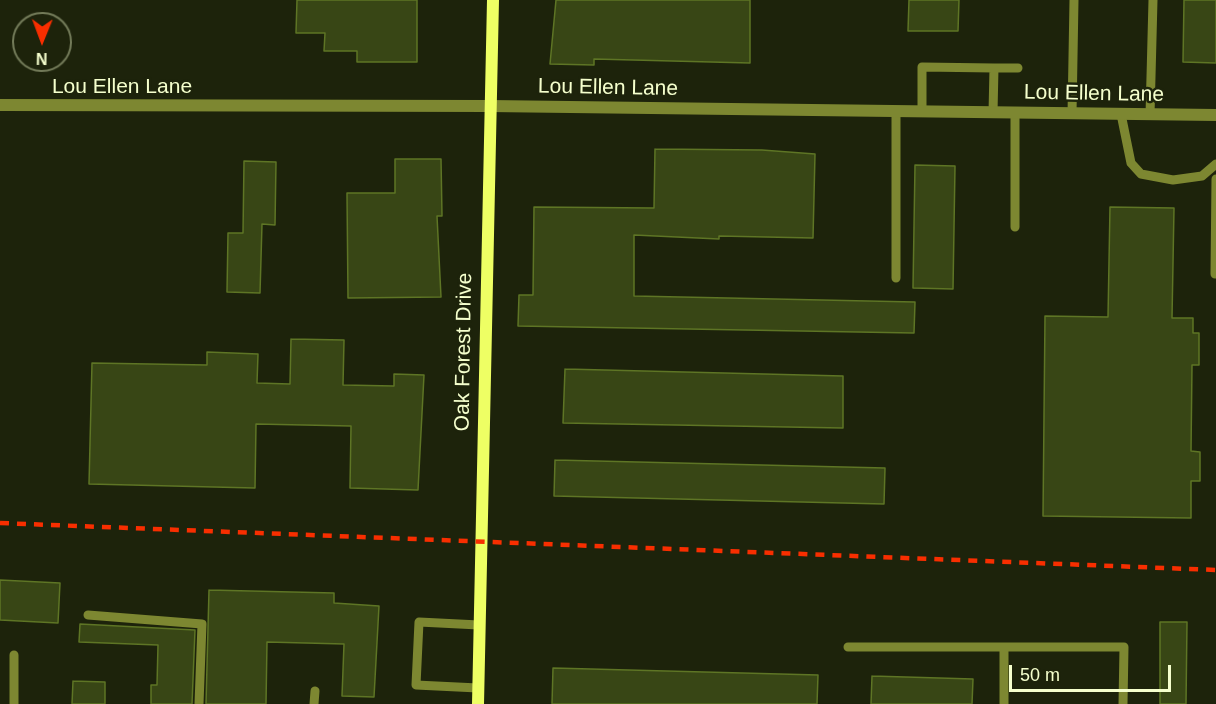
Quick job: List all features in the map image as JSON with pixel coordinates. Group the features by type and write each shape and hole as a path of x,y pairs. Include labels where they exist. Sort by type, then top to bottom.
{"street":[{"name":"Oak Forest Drive","path":"478,704 493,0"},
{"name":"Lou Ellen Lane","path":"0,105 489,106 1216,115"}],"lane":[{"path":"1072,114 1074,0"},
{"path":"1150,114 1153,0"},
{"path":"922,112 922,67 1018,68"},
{"path":"993,112 994,68"},
{"path":"896,111 896,278"},
{"path":"1015,113 1015,227"},
{"path":"1121,114 1131,163 1141,174 1173,180 1202,176 1216,164"},
{"path":"1215,274 1216,179"},
{"path":"88,615 202,624 199,704"},
{"path":"478,688 416,685 419,622 479,625"},
{"path":"848,646 1124,647 1123,704"},
{"path":"1004,647 1004,704"},
{"path":"14,655 14,704"},
{"path":"315,691 315,704"}],"building":[{"path":"297,0 417,0 417,62 357,62 357,51 324,51 325,33 296,33"},
{"path":"556,0 750,0 750,63 594,59 594,65 550,64"},
{"path":"909,0 959,0 958,31 908,31"},
{"path":"1184,0 1216,0 1216,63 1183,62"},
{"path":"655,149 762,150 815,154 813,238 719,236 719,239 634,235 634,296 915,302 914,333 518,326 519,295 533,295 534,207 654,208"},
{"path":"395,159 441,159 442,216 437,216 441,297 348,298 347,193 395,193"},
{"path":"244,161 276,162 275,225 262,224 260,293 227,292 228,233 243,233"},
{"path":"915,165 955,166 953,289 913,288"},
{"path":"1110,207 1174,208 1172,318 1193,318 1193,333 1199,333 1199,365 1192,365 1191,451 1200,452 1200,481 1191,481 1191,518 1043,516 1045,316 1108,317"},
{"path":"291,339 344,340 343,385 394,386 394,374 424,375 418,490 350,488 351,426 256,424 255,488 89,484 92,363 207,365 207,352 258,354 257,383 290,384"},
{"path":"565,369 843,376 843,428 563,423"},
{"path":"555,460 885,468 884,504 554,496"},
{"path":"0,580 60,583 58,623 0,620"},
{"path":"209,590 334,593 334,603 379,606 374,697 342,696 344,644 267,642 266,704 206,704"},
{"path":"1160,622 1187,622 1186,704 1160,704"},
{"path":"80,624 195,630 192,704 151,704 151,685 157,685 158,645 79,642"},
{"path":"553,668 818,675 817,704 552,704"},
{"path":"872,676 973,679 972,704 871,704"},
{"path":"73,681 105,682 105,704 72,704"}],"railway":[{"path":"0,523 1216,570"}]}
